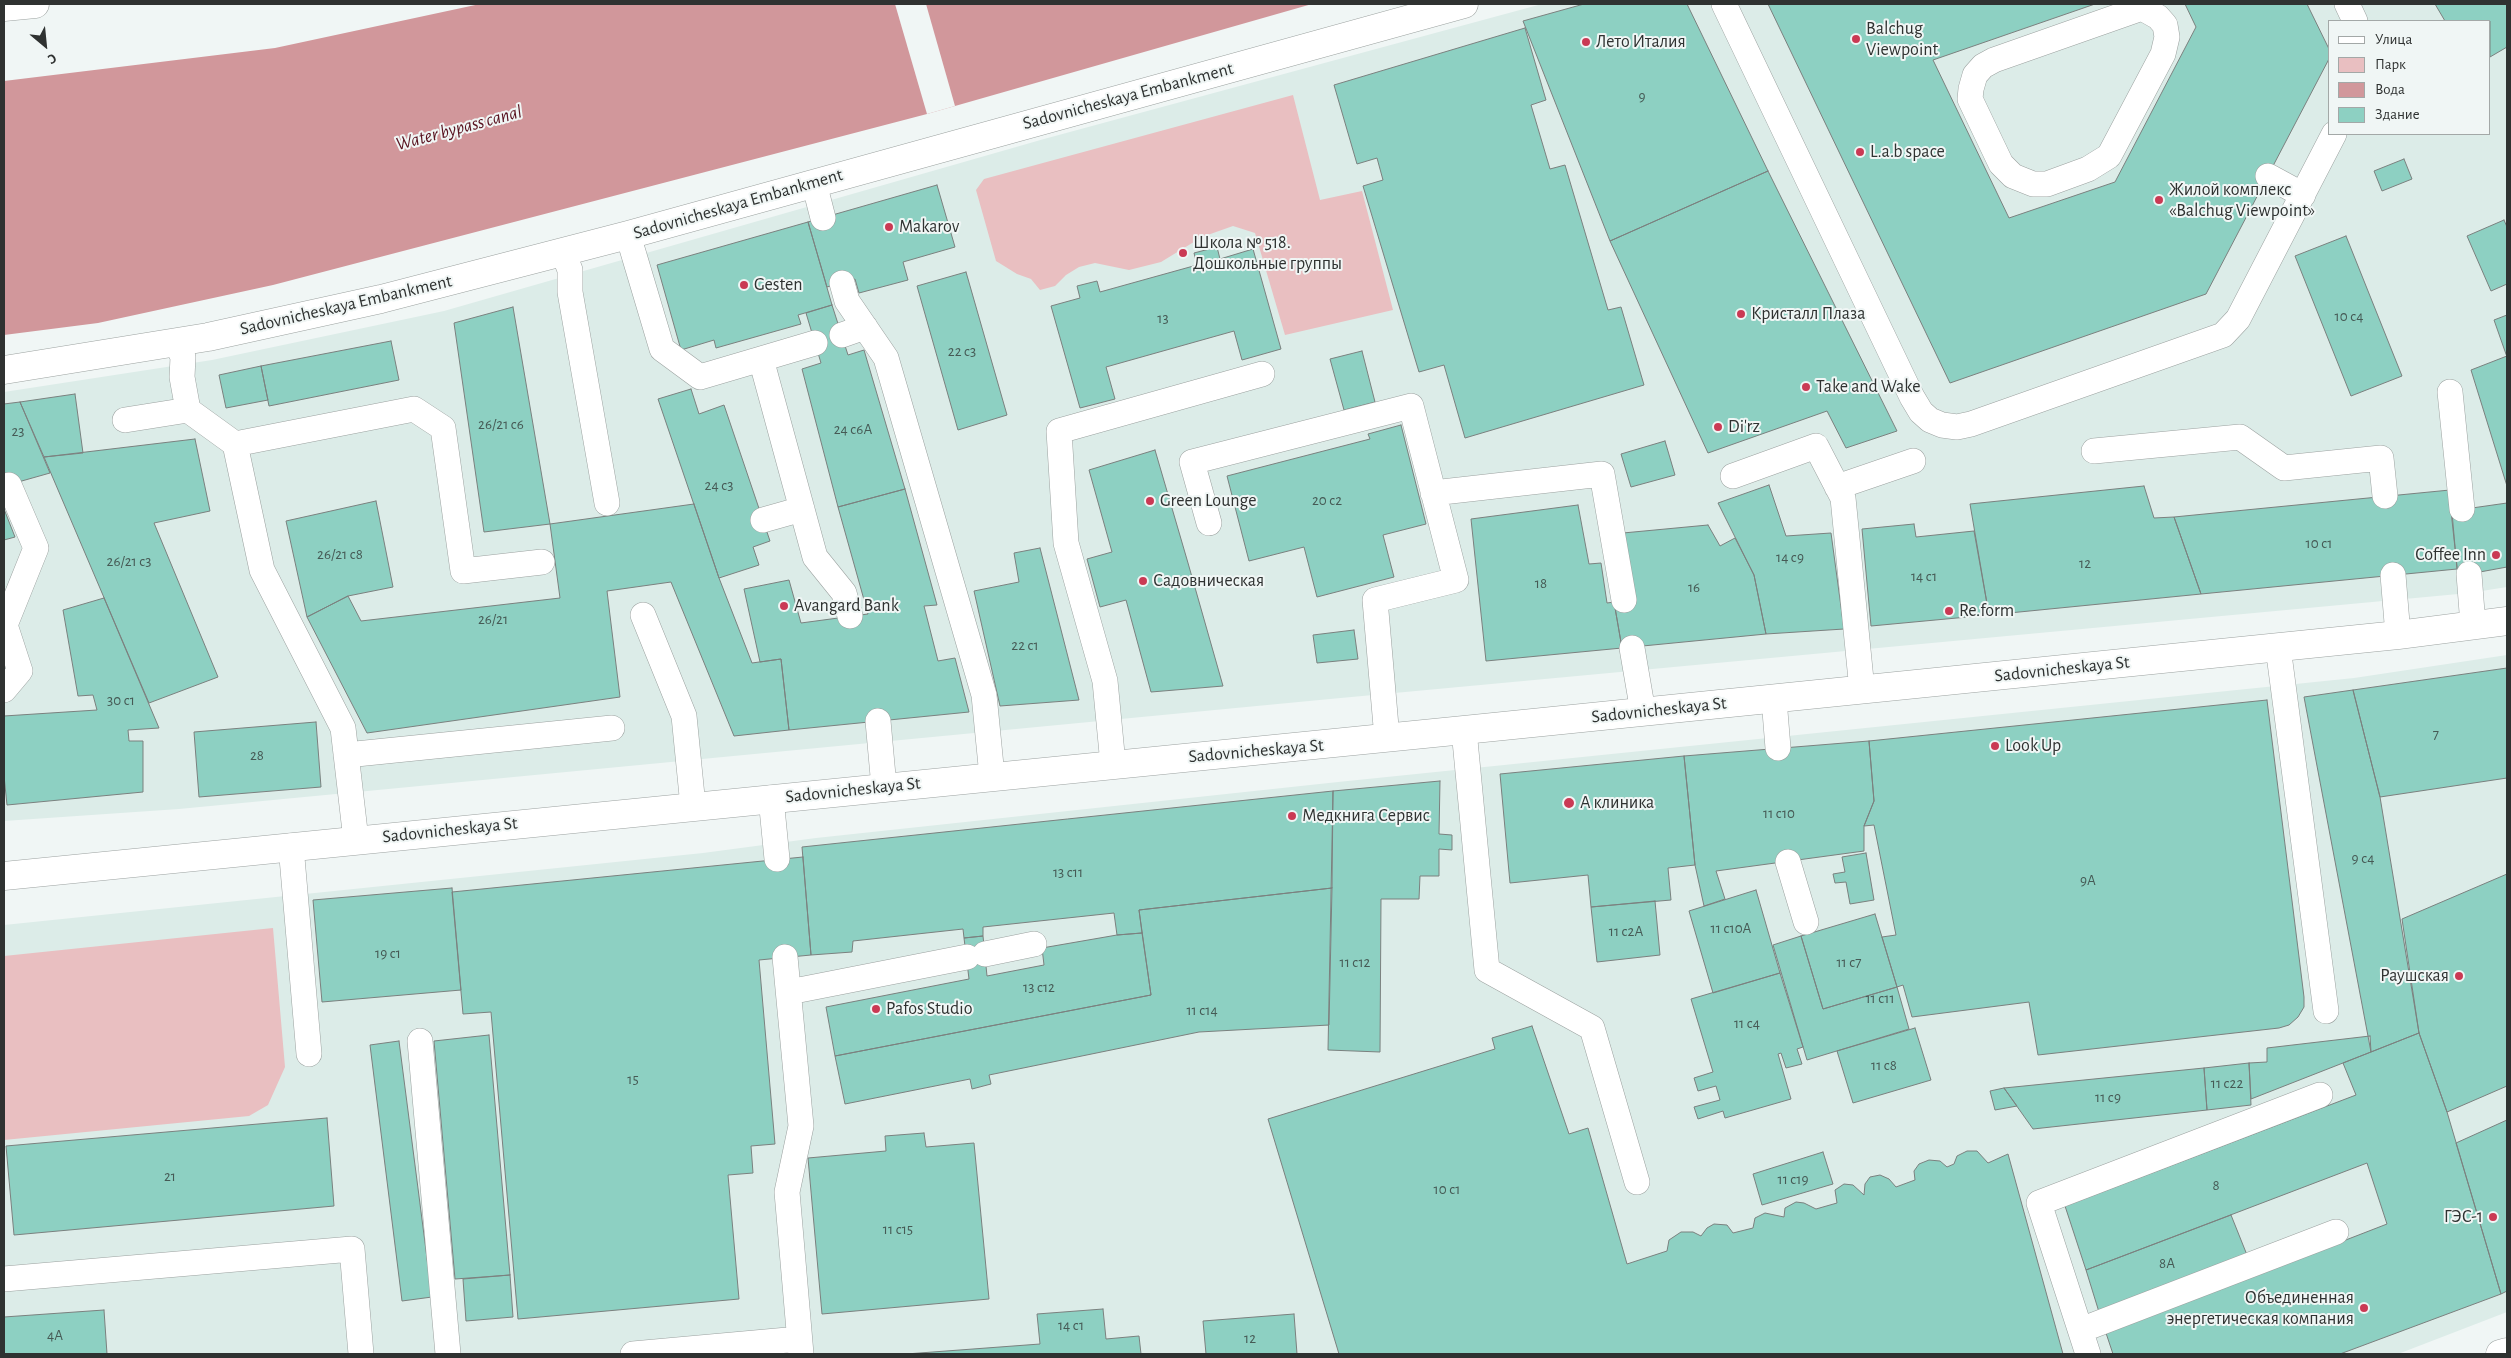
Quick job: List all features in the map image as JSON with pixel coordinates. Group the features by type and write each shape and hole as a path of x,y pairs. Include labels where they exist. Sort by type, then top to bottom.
{"street":[{"path":"6,6 35,4"},
{"name":"Sadovnicheskaya Embankment","path":"4,370 176,342 381,299 628,235 1464,4"},
{"name":"Sadovnicheskaya St","path":"4,876 1862,690 2398,635 2507,620"},
{"path":"2500,1354 2507,1352"}],"lane":[{"path":"1724,4 1912,397 1921,412 1930,420 1942,425 1957,427 1971,424 2222,335 2238,319 2333,135"},
{"path":"2347,4 2355,20"},
{"path":"2142,8 2158,17 2165,25 2168,37 2142,111 2109,156 2101,163 2047,184 2033,184 2013,176 2001,164 1970,99 1970,89 1975,75 1983,66 1994,60 2142,8"},
{"path":"2268,176 2303,194"},
{"path":"814,183 823,218"},
{"path":"628,235 662,349 700,377 815,343"},
{"path":"563,252 570,270 570,292 606,503"},
{"path":"842,283 854,331 886,358 984,695 992,776"},
{"path":"176,342 183,357 182,377 188,410 235,444 262,570 343,728 356,840"},
{"path":"761,358 815,556 844,593 850,616"},
{"path":"1113,764 1105,681 1066,543 1059,430 1262,374"},
{"path":"2450,392 2462,509"},
{"path":"1209,523 1192,462 1411,406 1456,580 1374,600 1387,738"},
{"path":"235,444 414,409 443,428 463,571 542,562"},
{"path":"124,420 188,410"},
{"path":"2094,451 2240,437 2284,468 2381,458 2385,496"},
{"path":"1733,476 1816,446 1843,498 1862,690"},
{"path":"1837,487 1913,460"},
{"path":"1433,493 1602,474 1624,600"},
{"path":"4,690 20,671 5,626 36,548 9,485"},
{"path":"763,520 802,510"},
{"path":"2469,574 2474,625"},
{"path":"2392,575 2398,635"},
{"path":"643,615 684,716 693,806"},
{"path":"2278,647 2326,1011"},
{"path":"1632,648 1643,712"},
{"path":"1774,699 1778,748"},
{"path":"878,721 884,787"},
{"path":"346,755 612,728"},
{"path":"1464,730 1487,970 1592,1028 1637,1182"},
{"path":"771,798 777,859"},
{"path":"291,846 309,1054"},
{"path":"1788,862 1806,922"},
{"path":"789,992 1034,944"},
{"path":"633,1354 800,1347 787,1192 801,1126 785,958"},
{"path":"420,1041 448,1354"},
{"path":"2088,1354 2039,1203 2320,1095"},
{"path":"2081,1330 2336,1232"},
{"path":"4,1280 352,1249 361,1354"}],"shaded area":[{"path":"1542,4 2507,4 2507,587 2469,593 179,809 4,821 4,392 212,360 444,311 1044,139"},
{"path":"2507,655 2507,1312 2398,1354 4,1354 4,925 703,853 816,838 1338,782 2354,678"}],"green space":[{"path":"1293,95 1320,200 1362,191 1393,310 1285,335 1255,233 1233,226 1202,237 1161,262 1129,270 1095,263 1079,267 1066,275 1055,286 1040,290 1031,279 1017,274 996,261 976,190 984,179"},
{"path":"273,928 285,1067 268,1105 249,1116 4,1140 4,956"}],"water":[{"name":"Water bypass canal","path":"480,4 1312,4 927,114 273,285 98,323 4,335 4,81 275,48"}],"pier":[{"path":"895,4 926,4 955,106 927,114"}],"building":[{"path":"1584,4 1687,4 1768,171 1610,241 1523,21"},
{"name":"Жилой комплекс «Balchug Viewpoint»","path":"1768,4 2095,4 1933,60 2009,218 2115,182 2196,27 2185,4 2307,4 2328,47 2328,61 2206,294 1950,383"},
{"path":"2435,4 2507,4 2507,47 2491,56 2491,20 2444,20"},
{"path":"1525,28 1546,100 1531,105 1550,169 1565,165 1608,310 1621,307 1644,385 1465,438 1444,365 1419,372 1363,186 1383,180 1377,158 1357,164 1334,85"},
{"path":"2404,159 2412,179 2382,191 2374,171"},
{"name":"Кристалл Плаза","path":"1768,171 1897,431 1846,448 1827,411 1708,453 1610,241"},
{"path":"937,185 955,247 903,262 908,280 859,293 855,279 827,287 808,222"},
{"path":"2504,220 2507,227 2507,284 2491,291 2467,236"},
{"path":"808,222 832,305 798,315 801,324 716,348 714,340 681,350 657,265"},
{"path":"2346,236 2402,376 2351,396 2295,256"},
{"path":"1217,247 1220,259 1253,249 1281,349 1242,360 1234,331 1106,367 1115,399 1080,408 1051,306 1080,298 1077,286 1097,281 1100,292 1197,265 1194,253"},
{"path":"966,272 1007,415 958,430 917,286"},
{"path":"832,305 848,355 864,350 905,489 838,507 802,369 821,363 806,313"},
{"path":"513,307 550,524 484,532 454,323"},
{"path":"2507,315 2507,357 2494,320"},
{"path":"391,341 399,380 269,406 261,366"},
{"path":"1362,351 1375,402 1344,410 1330,359"},
{"path":"2507,356 2507,486 2471,370"},
{"path":"261,366 268,400 226,408 219,375"},
{"path":"691,389 699,414 724,405 770,541 753,547 759,565 719,578 658,399"},
{"path":"75,394 83,453 44,457 20,402"},
{"path":"20,402 50,473 4,486 4,404"},
{"path":"1401,425 1426,524 1383,535 1394,577 1317,597 1304,547 1249,561 1227,476 1370,439 1368,434"},
{"path":"195,439 210,511 154,523 218,677 149,703 44,457"},
{"path":"1665,441 1675,475 1631,487 1621,454"},
{"name":"Садовническая","path":"1155,450 1223,686 1151,692 1126,600 1100,607 1087,559 1112,552 1089,470"},
{"path":"1769,485 1786,536 1831,533 1844,629 1766,634 1754,575 1718,503"},
{"path":"2144,486 2154,518 2174,517 2201,594 1989,615 1970,504"},
{"path":"905,489 937,605 924,606 938,661 955,658 969,712 789,730 781,659 760,662 744,589 789,580 801,623 868,614 838,507"},
{"path":"2450,490 2457,569 2201,594 2174,517"},
{"path":"376,501 393,587 348,596 307,617 286,521"},
{"path":"2507,503 2507,567 2458,576 2451,511"},
{"path":"694,504 719,578 752,663 781,659 789,730 734,736 671,582 607,591 620,697 367,733 307,617 348,596 361,621 560,598 550,524"},
{"path":"1578,505 1589,564 1601,563 1607,603 1614,602 1622,648 1486,661 1471,519"},
{"path":"4,509 15,537 4,540"},
{"path":"1914,524 1916,537 1974,531 1989,615 1871,626 1862,529"},
{"path":"1708,525 1720,546 1735,538 1754,575 1766,634 1622,648 1614,602 1623,533"},
{"path":"1040,548 1079,700 1000,706 974,591 1019,582 1014,553"},
{"path":"104,598 159,728 128,730 129,741 143,741 143,792 7,805 4,776 4,716 97,710 93,695 78,696 63,610"},
{"path":"1354,630 1358,659 1317,663 1313,635"},
{"path":"2507,668 2507,778 2380,797 2353,690"},
{"path":"2353,690 2380,797 2419,1033 2371,1052 2304,697"},
{"path":"2267,700 2304,997 2304,1007 2298,1017 2289,1025 2279,1028 2038,1055 2029,1002 1912,1017 1903,985 1897,987 1882,937 1896,935 1874,825 1864,826 1874,801 1869,741"},
{"path":"316,722 321,787 199,797 194,732"},
{"path":"1869,741 1874,801 1864,826 1864,851 1716,871 1725,899 1704,906 1695,865 1684,756"},
{"path":"1684,756 1695,865 1668,868 1671,900 1591,907 1588,875 1510,883 1500,774"},
{"path":"1440,781 1439,834 1452,835 1452,850 1439,849 1439,876 1420,876 1419,899 1381,899 1380,1052 1328,1050 1333,791"},
{"path":"1333,791 1332,888 1139,910 1142,933 1117,935 1114,913 983,927 983,936 964,938 963,929 853,941 852,952 811,955 802,847"},
{"path":"1866,853 1874,900 1850,904 1846,882 1835,883 1833,874 1845,872 1842,857"},
{"path":"803,857 811,955 759,960 775,1144 751,1146 753,1173 728,1175 739,1299 518,1319 491,1012 463,1014 452,892"},
{"name":"Раушская","path":"2507,874 2507,1086 2447,1112 2419,1033 2402,919"},
{"path":"452,888 461,990 322,1002 313,900"},
{"path":"1332,888 1329,1025 1199,1032 989,1075 991,1084 972,1089 970,1079 845,1104 835,1056 1151,995 1139,910"},
{"path":"1756,890 1780,973 1713,993 1689,911"},
{"path":"1655,901 1660,955 1597,962 1591,907"},
{"path":"1875,914 1897,987 1823,1009 1801,936"},
{"path":"1142,933 1151,995 835,1056 826,1007 969,979 964,938 983,936 987,976 1044,965 1042,948 1117,935"},
{"path":"1801,936 1823,1009 1897,987 1909,1029 1807,1060 1773,945"},
{"path":"1780,973 1803,1047 1797,1049 1802,1064 1786,1068 1781,1053 1778,1054 1791,1099 1725,1118 1723,1111 1698,1119 1694,1107 1720,1100 1716,1086 1698,1091 1694,1078 1713,1072 1691,999"},
{"path":"1532,1026 1569,1134 1588,1128 1627,1264 1667,1251 1669,1240 1681,1232 1693,1232 1701,1236 1707,1228 1714,1224 1727,1225 1733,1233 1753,1228 1755,1218 1765,1213 1784,1217 1785,1208 1796,1202 1804,1203 1816,1209 1837,1203 1835,1190 1844,1184 1853,1185 1864,1195 1865,1184 1870,1177 1880,1175 1889,1179 1896,1187 1915,1180 1914,1171 1919,1164 1929,1160 1940,1161 1947,1167 1954,1164 1957,1156 1967,1151 1977,1151 1988,1163 2008,1154 2063,1354 1339,1354 1268,1119 1495,1049 1492,1038"},
{"path":"1915,1028 1931,1080 1853,1103 1837,1051"},
{"path":"2419,1033 2447,1112 2501,1294 2340,1354 2113,1354 2106,1333 2387,1224 2367,1163 2086,1270 2065,1206 2356,1095 2343,1063"},
{"path":"489,1035 510,1275 455,1279 434,1041"},
{"path":"2370,1036 2371,1052 2251,1099 2249,1063 2267,1062 2267,1048"},
{"path":"399,1041 432,1297 402,1301 370,1045"},
{"path":"2249,1063 2251,1105 2207,1110 2204,1068"},
{"path":"2204,1068 2207,1110 2033,1129 2004,1088"},
{"path":"2004,1088 2017,1106 1995,1110 1990,1091"},
{"path":"327,1118 334,1206 14,1235 6,1146"},
{"name":"ГЭС-1","path":"2507,1120 2507,1291 2501,1294 2456,1143"},
{"path":"924,1133 926,1147 974,1143 989,1299 822,1314 808,1158 886,1151 885,1136"},
{"path":"1823,1152 1833,1184 1762,1205 1753,1174"},
{"path":"2231,1215 2247,1255 2099,1312 2086,1270"},
{"path":"510,1275 513,1317 466,1321 463,1279"},
{"path":"1103,1309 1106,1339 1139,1336 1141,1354 906,1354 1040,1344 1037,1314"},
{"path":"104,1310 107,1354 4,1354 4,1317"},
{"path":"1294,1314 1297,1354 1206,1354 1203,1321"}],"place":[{"name":"Balchug Viewpoint","path":"1856,39"},
{"name":"Лето Италия","path":"1586,42"},
{"name":"L.a.b space","path":"1860,152"},
{"name":"Жилой комплекс «Balchug Viewpoint»","path":"2159,200"},
{"name":"Makarov","path":"889,227"},
{"name":"Школа № 518. Дошкольные группы","path":"1183,253"},
{"name":"Gesten","path":"744,285"},
{"name":"Кристалл Плаза","path":"1741,314"},
{"name":"Take and Wake","path":"1806,387"},
{"name":"Di'rz","path":"1718,427"},
{"name":"Green Lounge","path":"1150,501"},
{"name":"Coffee Inn","path":"2496,555"},
{"name":"Садовническая","path":"1143,581"},
{"name":"Avangard Bank","path":"784,606"},
{"name":"Re.form","path":"1949,611"},
{"name":"Look Up","path":"1995,746"},
{"name":"А клиника","path":"1569,803"},
{"name":"Медкнига Сервис","path":"1292,816"},
{"name":"Раушская","path":"2459,976"},
{"name":"Pafos Studio","path":"876,1009"},
{"name":"ГЭС-1","path":"2493,1217"},
{"name":"Объединенная энергетическая компания","path":"2364,1308"}]}
